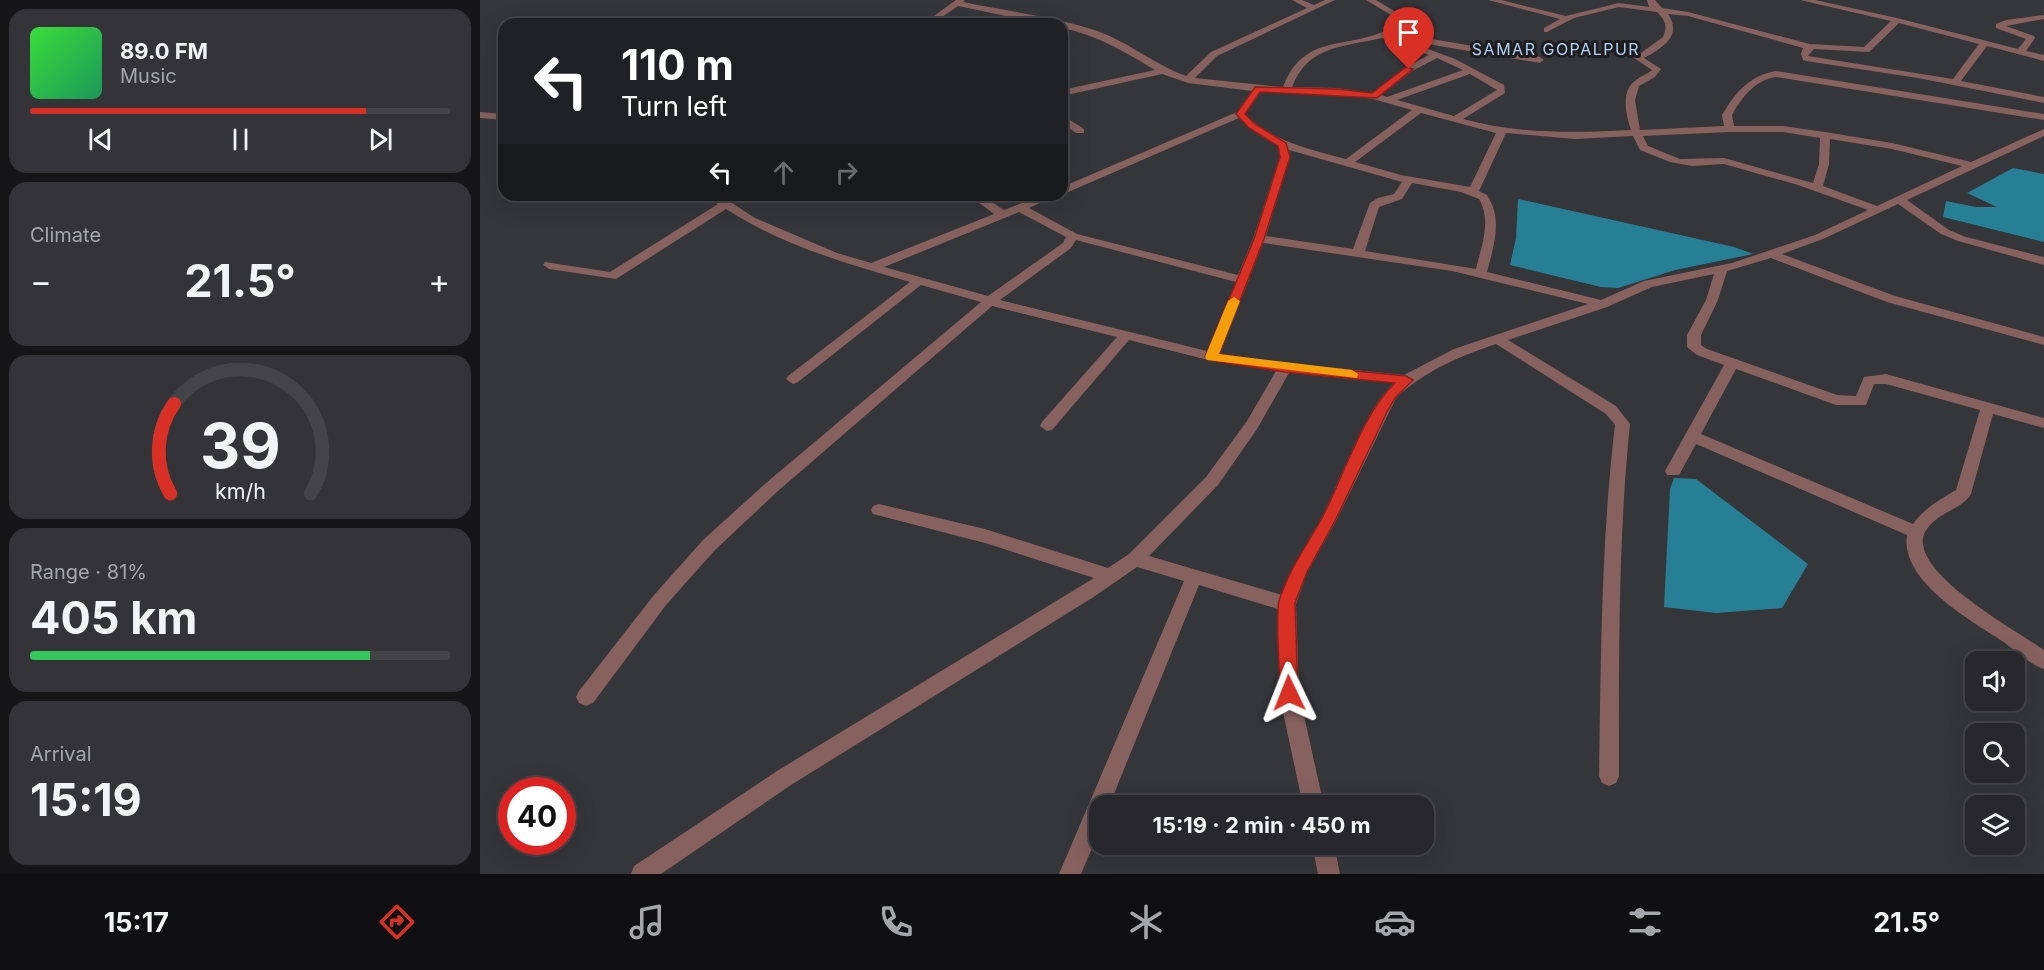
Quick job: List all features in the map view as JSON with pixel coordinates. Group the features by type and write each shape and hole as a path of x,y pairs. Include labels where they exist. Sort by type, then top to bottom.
{"street":[{"path":"1296,0 1314,8"},
{"path":"1188,80 1214,54 1331,0"},
{"path":"1370,0 1395,14 1394,24 1385,34"},
{"path":"1492,0 1566,18"},
{"path":"1651,0 1653,6 1670,18 1670,29 1662,43 1638,58 1657,69 1652,75 1637,83 1631,95 1631,115 1644,148 1662,156 1694,163 1720,160 1817,187 1878,210"},
{"path":"1803,0 1824,2 2044,58"},
{"path":"935,18 958,2 1033,18"},
{"path":"1597,2 1699,17 1809,47 1866,50 1897,20"},
{"path":"1546,30 1566,18 1613,4"},
{"path":"2021,51 2031,38 1999,26 2006,22 2044,17"},
{"path":"1068,26 1118,44 1162,71 1188,80 1258,89 1374,96 1502,131 1557,136 1784,129 1916,151 1971,165"},
{"path":"1068,29 1075,27"},
{"path":"1385,34 1436,55 1498,85 1502,91 1456,119"},
{"path":"1286,90 1298,64 1306,57 1343,42 1385,34 1540,60"},
{"path":"1956,82 1985,42"},
{"path":"1800,76 1806,67 1806,51 1809,47"},
{"path":"1374,96 1403,73 1436,55"},
{"path":"1806,58 1956,82 2044,100"},
{"path":"1068,92 1162,71"},
{"path":"1390,99 1470,71"},
{"path":"1730,129 1727,115 1732,106 1758,79 1769,74 1800,76 2044,117"},
{"path":"1068,188 1240,114 1258,89"},
{"path":"1349,162 1421,108"},
{"path":"1240,114 1252,126 1283,145 1409,179 1473,192 1483,197 1490,213 1488,244 1481,272"},
{"path":"480,115 498,116"},
{"path":"1068,122 1080,131"},
{"path":"1473,192 1502,131"},
{"path":"1312,795 1289,693 1287,603 1299,571 1329,519 1380,411 1390,395 1406,380 1436,363 1497,339 1602,304 1648,284 1721,270 1819,237 2044,132"},
{"path":"1817,187 1824,164 1825,135"},
{"path":"1212,357 1259,239 1285,157 1283,145"},
{"path":"1358,253 1374,205 1382,200 1398,197 1409,179"},
{"path":"1899,200 1945,232 1962,239 2044,261"},
{"path":"721,201 792,240 870,268 1124,337 1212,357 1285,368 1406,380"},
{"path":"983,201 1003,215"},
{"path":"870,268 1037,201"},
{"path":"549,265 612,276 725,204"},
{"path":"1020,208 1073,236 1243,280"},
{"path":"586,697 660,600 709,545 772,487 990,301 1067,245 1073,236"},
{"path":"1259,239 1481,272 1602,304"},
{"path":"1772,254 1892,299 2044,341"},
{"path":"1721,270 1712,300 1692,343 1702,352 1852,403 1861,402 1865,384 1876,378 1902,382 2044,423"},
{"path":"792,379 919,281"},
{"path":"1047,426 1124,337"},
{"path":"1497,339 1611,410 1623,424 1615,492 1611,572 1609,776"},
{"path":"1673,471 1732,363"},
{"path":"642,874 783,778 1135,559 1212,481 1252,425 1285,368"},
{"path":"1988,407 1963,494 1929,515 1916,532 1915,557 1924,572 1991,626 2044,661"},
{"path":"1692,436 1916,532"},
{"path":"879,510 986,536 1110,576"},
{"path":"1135,559 1287,603"},
{"path":"1070,874 1194,577"},
{"path":"1325,855 1329,874"}],"water":[{"path":"2013,168 2044,174 2044,242 1943,217 1946,201 1976,207 1997,207 1967,193"},
{"path":"1518,199 1734,247 1753,254 1675,270 1618,288 1601,287 1510,265 1516,238"},
{"path":"1674,478 1696,479 1808,564 1782,608 1716,613 1664,607 1670,489"}],"slow traffic":[{"path":"1234,301 1212,357 1285,368 1352,374"}],"district":[{"name":"SAMAR GOPALPUR","path":"1556,49"}],"route":[{"path":"1289,693 1287,603 1299,571 1329,519 1380,411 1390,395 1406,380 1285,368 1212,357 1259,239 1285,157 1283,145 1252,126 1240,114 1258,89 1308,90 1374,96 1409,69"}]}
